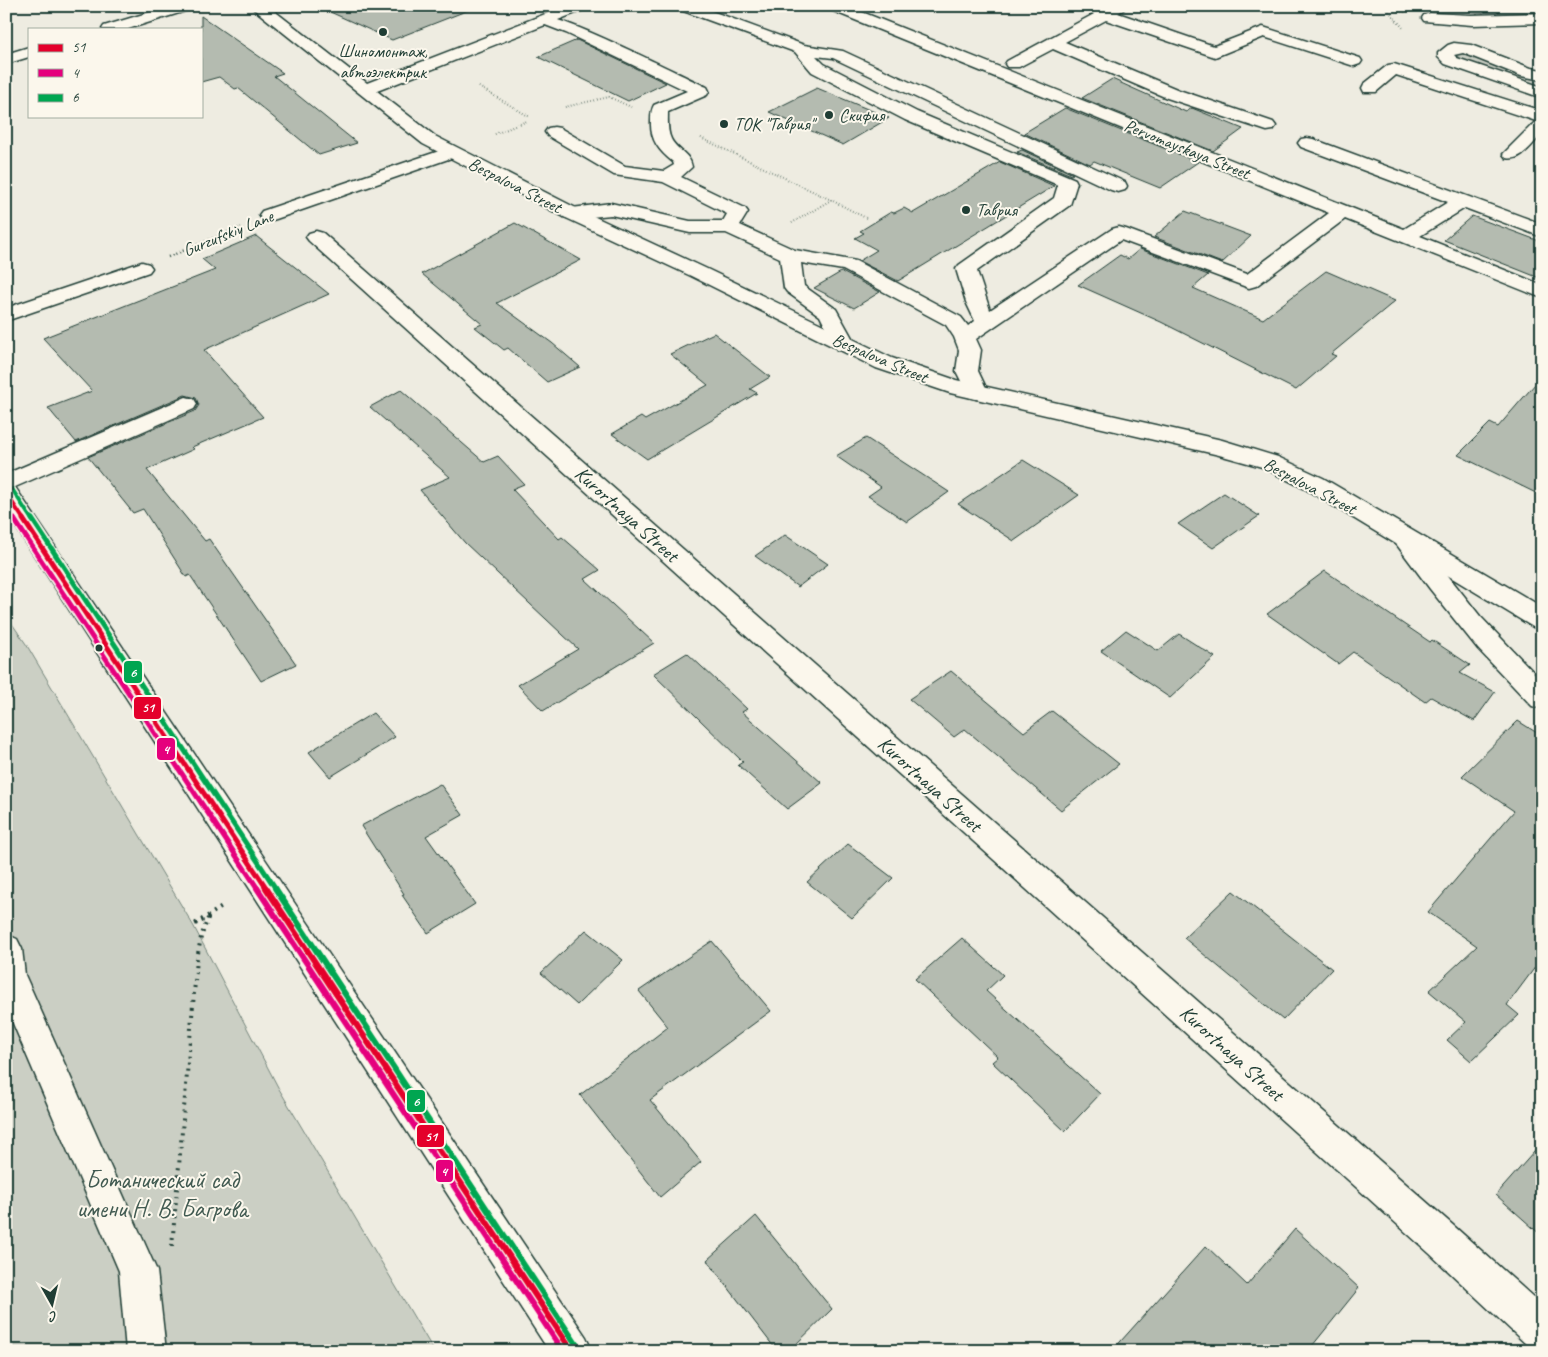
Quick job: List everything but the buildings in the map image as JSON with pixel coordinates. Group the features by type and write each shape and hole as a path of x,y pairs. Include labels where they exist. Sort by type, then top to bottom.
{"main road":[{"path":"113,28 187,6"},
{"name":"Bespalova Street","path":"258,6 429,140 572,213 698,272 845,345 884,363 925,378 977,392 1222,448 1270,462 1315,484 1407,541 1542,620"},
{"path":"366,89 550,13 580,6"},
{"path":"683,6 801,49 837,54 1118,186"},
{"name":"Pervomayskaya Street","path":"833,6 1542,292"},
{"path":"1014,64 1052,42 1099,10 1120,6"},
{"path":"1099,10 1215,52 1263,32 1354,61"},
{"path":"550,13 572,30 701,91 660,109 658,132 666,148 682,160 683,167 667,176"},
{"path":"1430,18 1472,20 1542,18"},
{"path":"1052,42 1173,94 1267,126"},
{"path":"1542,75 1527,72 1465,48 1454,48 1446,53 1446,57 1451,61 1542,93"},
{"path":"801,49 818,68 911,116 1068,183 1063,201 966,269 976,302 986,323"},
{"path":"7,57 28,52"},
{"path":"1370,88 1394,69 1542,117"},
{"path":"1512,154 1542,124"},
{"path":"554,132 620,170 667,176 738,212 729,227"},
{"path":"1307,143 1542,231"},
{"name":"Gurzufskiy Lane","path":"269,215 451,152"},
{"path":"1405,237 1463,201"},
{"path":"572,213 611,209 690,227 729,227 790,255 849,265 954,321 965,337 970,350 968,371 977,392"},
{"path":"965,337 1120,233 1249,282 1342,212"},
{"name":"Kurortnaya Street","path":"316,237 1442,1240 1542,1332"},
{"path":"790,255 808,243"},
{"path":"790,255 794,288 830,312 845,345"},
{"path":"6,315 142,268"},
{"path":"6,484 186,404"},
{"path":"6,493 572,1351"},
{"path":"1407,541 1457,606 1517,675 1542,698"},
{"path":"6,948 9,975 138,1271 146,1351"}],"path":[{"path":"479,87 533,119"},
{"path":"609,97 868,219"},
{"path":"788,226 831,200"},
{"name":"Gurzufskiy Lane","path":"142,268 269,215"},
{"path":"171,1254 182,1102 202,927 208,918 192,925 222,908"}],"green space":[{"path":"1468,52 1542,78 1542,89 1458,60 1454,56 1454,54"},
{"name":"Ботанический сад имени Н. В. Багрова","path":"6,615 26,644 193,925 279,1089 434,1351 6,1351"}],"transit line":[{"name":"6","path":"12,489 578,1347"},
{"name":"51","path":"6,493 572,1351"},
{"name":"4","path":"6,507 563,1351"}],"place":[{"name":"Шиномонтаж, автоэлектрик","path":"383,32"},
{"name":"Скифия","path":"829,115"},
{"name":"ТОК \"Таврия\"","path":"724,124"},
{"name":"Таврия","path":"966,210"}]}
